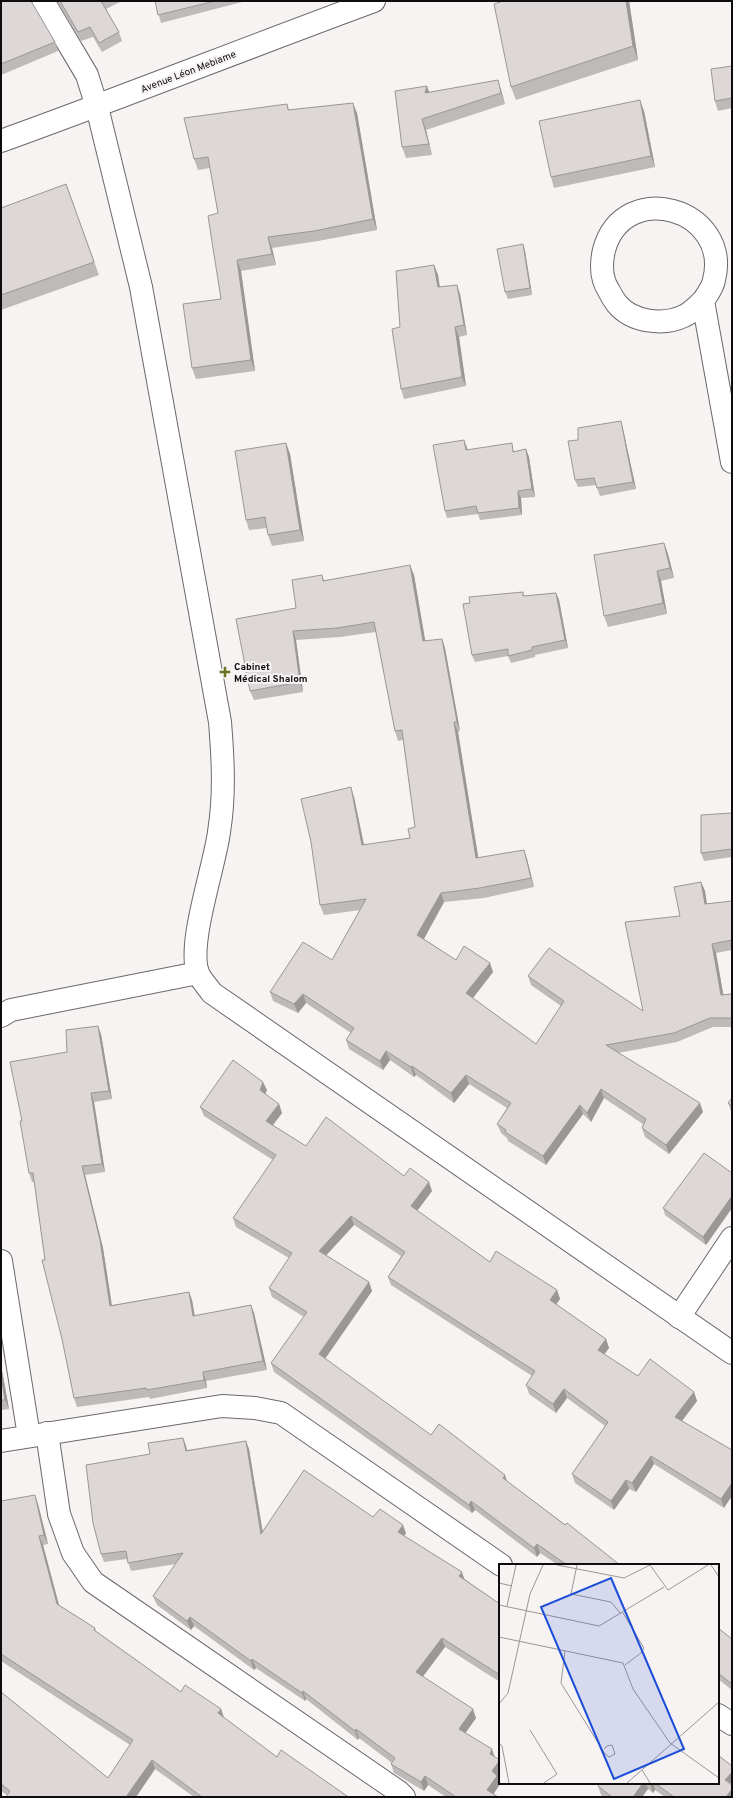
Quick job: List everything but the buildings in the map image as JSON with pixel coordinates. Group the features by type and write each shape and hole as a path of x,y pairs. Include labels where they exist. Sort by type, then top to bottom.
{"street":[{"path":"43,1 87,75 98,107 141,286 220,722 224,776 219,832 197,937 195,957 198,973 212,993 732,1353"},
{"name":"Avenue Léon Mebiame","path":"1,141 98,107 216,60 374,1"},
{"path":"703,301 684,316 662,322 638,318 618,305 604,285 601,261 607,238 622,220 644,209 668,208 690,217 707,234 716,256 714,280 703,301 732,462"},
{"path":"1,1016 12,1010 198,973"},
{"path":"679,1317 732,1238"},
{"path":"1,1261 38,1435 59,1514 73,1553 92,1582 399,1792 404,1797"},
{"path":"1,1441 222,1406 255,1408 281,1413 500,1564"},
{"path":"719,1715 732,1724"}],"place":[{"name":"Cabinet Médical Shalom","path":"225,672"}]}
